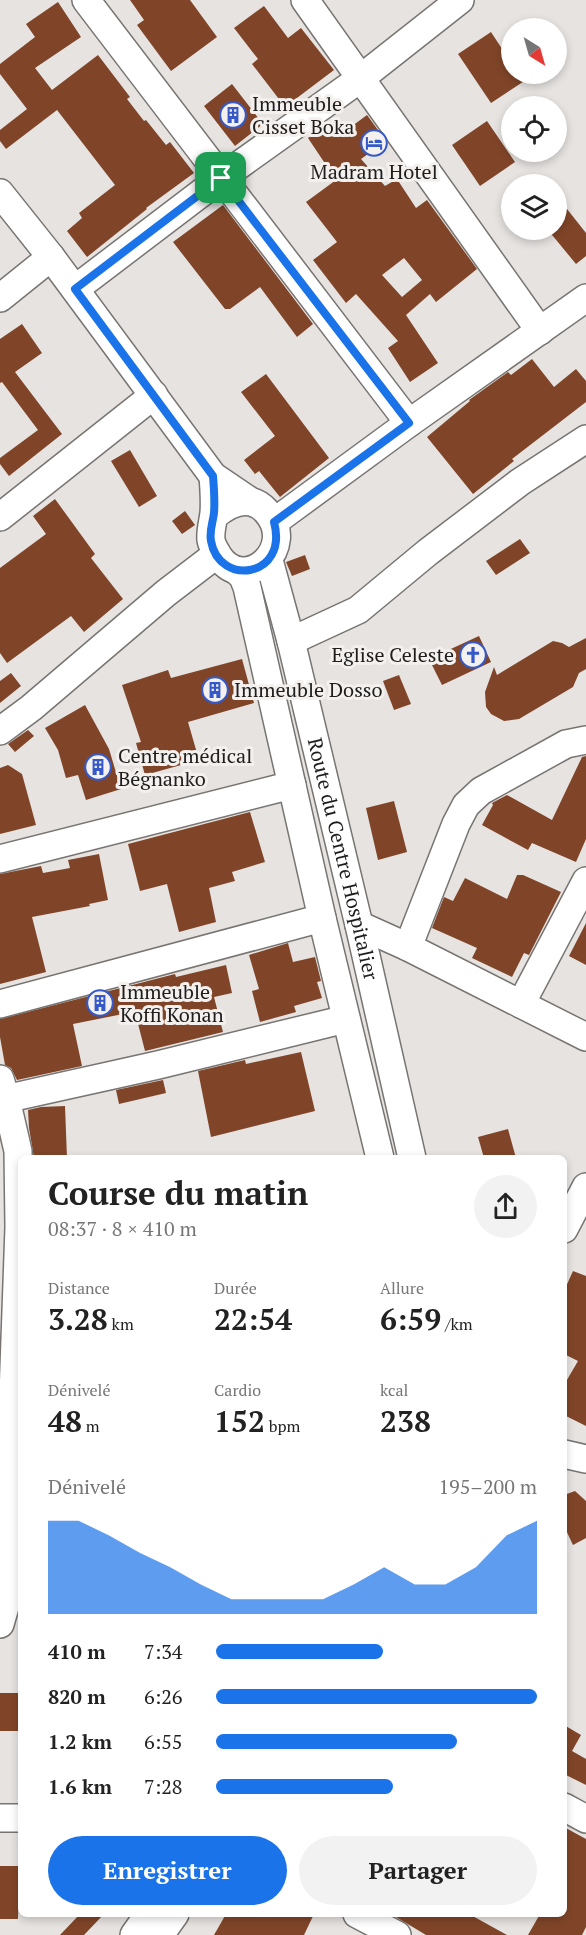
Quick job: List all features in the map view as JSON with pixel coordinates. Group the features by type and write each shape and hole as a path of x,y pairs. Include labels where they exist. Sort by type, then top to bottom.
{"street":[{"path":"86,0 409,423"},
{"path":"305,0 540,331"},
{"path":"75,289 221,178 361,78 460,0"},
{"path":"0,193 51,257 213,476 261,506 274,522 278,534 269,560 256,568 227,562 166,594 31,708 0,731"},
{"path":"0,298 51,257"},
{"path":"274,522 586,298"},
{"path":"0,517 154,395"},
{"path":"291,641 358,609 520,482 586,439"},
{"path":"213,476 214,516 211,541 227,562"},
{"path":"214,516 229,505 250,501"},
{"name":"Route du Centre Hospitalier","path":"269,560 291,641 359,925 411,1155"},
{"name":"Route du Centre Hospitalier","path":"227,562 243,577 247,587 322,918 379,1155"},
{"path":"408,947 456,824 466,806 481,791 566,744 586,740"},
{"path":"0,859 292,785"},
{"path":"521,1005 586,881"},
{"path":"0,1004 322,918"},
{"path":"359,925 408,947 586,1037"},
{"path":"0,1624 7,1600 6,1528 12,1423 18,1216 18,1151 2,1093 158,1065 346,1019"},
{"path":"567,1223 586,1187"},
{"path":"567,1455 586,1459"},
{"path":"567,1809 586,1819"},
{"path":"0,1818 18,1818"},
{"path":"134,1935 147,1917"},
{"path":"160,1935 173,1917"},
{"path":"363,1917 397,1935"}],"building":[{"path":"130,0 190,0 217,37 171,71 137,25 144,20"},
{"path":"58,2 81,37 35,68 52,90 98,55 130,97 127,99 144,121 146,120 166,145 170,142 194,173 146,208 87,257 67,231 82,218 79,213 115,185 57,110 6,149 0,141 0,130 27,109 0,74 0,64 35,37 26,24"},
{"path":"264,6 288,38 301,28 334,70 285,107 252,64 258,59 234,28"},
{"path":"491,32 501,47 501,84 520,84 491,103 458,54"},
{"name":"Immeuble Cisset Boka","path":"232,84 263,124 235,146 204,106"},
{"path":"367,115 386,141 361,159 385,186 397,179 416,208 427,200 477,269 436,302 430,294 406,315 438,363 410,382 388,348 398,341 356,294 346,303 313,260 337,242 306,202 336,180 308,138 330,122 340,135","holes":["404,258 422,280 402,297 382,275"]},
{"path":"487,121 501,142 501,162 515,162 480,186 452,145"},
{"path":"223,205 313,324 297,337 260,287 230,309 225,309 173,242"},
{"path":"567,209 586,233 586,256 576,264 556,240 567,240"},
{"path":"22,324 42,353 15,372 62,434 9,476 0,464 0,458 38,430 2,382 0,383 0,339"},
{"path":"532,359 554,387 576,369 586,381 586,402 512,459 514,461 473,494 427,437 469,400 508,372 511,375"},
{"path":"266,374 329,458 280,497 259,471 255,474 244,460 275,436 241,392"},
{"path":"130,450 157,496 139,507 111,461"},
{"path":"55,499 95,554 91,558 123,599 84,632 71,616 7,663 0,653 0,568 46,534 33,516"},
{"path":"185,511 195,525 182,534 172,521"},
{"path":"520,539 530,553 496,575 486,561"},
{"path":"305,555 310,569 292,576 286,562"},
{"path":"479,636 491,662 442,685 429,659"},
{"path":"586,638 586,669 579,673 573,687 519,719 504,721 491,714 486,707 485,692 494,667 497,675 553,641 569,647"},
{"path":"242,659 254,703 188,722 199,760 145,775 136,743 141,742 122,685 168,670 171,678"},
{"path":"11,673 21,686 0,703 0,681"},
{"path":"399,675 411,704 394,710 383,681"},
{"path":"85,705 109,749 121,789 86,800 78,775 66,778 58,750 45,728"},
{"path":"28,730 34,736 15,752 8,744"},
{"path":"586,756 586,839 576,862 532,843 528,850 482,825 492,803 507,795 552,820 582,757"},
{"path":"8,765 22,774 36,825 0,834 0,768"},
{"path":"394,801 407,852 378,860 366,808"},
{"path":"250,812 265,862 232,872 235,881 209,888 216,922 179,932 167,884 140,891 128,844"},
{"path":"99,854 108,900 89,904 90,906 32,917 46,972 0,984 0,874 41,866 43,873 70,868 68,860"},
{"path":"517,875 523,875 561,892 529,955 524,953 512,977 472,958 477,948 432,928 444,897 453,901 465,878 507,899"},
{"path":"586,923 586,965 569,956"},
{"path":"288,943 293,962 315,957 321,981 317,982 322,998 294,1006 296,1012 260,1022 252,991 259,989 249,955"},
{"path":"226,965 232,993 214,997 223,1032 145,1051 133,1012 73,1024 82,1066 17,1080 11,1068 5,1065 0,1037 0,1019 175,974 176,977"},
{"path":"301,1052 315,1111 211,1137 198,1071 245,1060 246,1064"},
{"path":"163,1080 166,1093 119,1104 116,1090"},
{"path":"65,1106 67,1155 34,1155 28,1110"},
{"path":"508,1129 515,1155 483,1155 478,1137"},
{"path":"573,1271 586,1276 586,1426 567,1416 567,1380 578,1361 567,1356 567,1284"},
{"path":"575,1491 586,1501 586,1538 573,1545 567,1532 567,1494"},
{"path":"0,1693 18,1693 18,1731 0,1731"},
{"path":"567,1727 581,1735 572,1751 586,1759 586,1785 567,1776"},
{"path":"567,1829 586,1839 586,1927 582,1935 528,1935 538,1917 567,1917"},
{"path":"0,1866 18,1866 18,1919 0,1919"},
{"path":"77,1917 101,1917 84,1935 60,1935"},
{"path":"224,1917 313,1917 304,1935 214,1935"},
{"path":"396,1917 474,1917 507,1935 426,1935"}],"place":[{"name":"Immeuble Cisset Boka","path":"233,115"},
{"name":"Madram Hotel","path":"374,143"},
{"name":"Eglise Celeste","path":"473,655"},
{"name":"Immeuble Dosso","path":"215,690"},
{"name":"Centre médical Bégnanko","path":"98,767"},
{"name":"Immeuble Koffi Konan","path":"100,1003"}],"route":[{"path":"221,178 409,423 274,522 278,534 269,560 256,568 237,571 224,564 211,541 214,509 213,476 75,289 221,178"}]}
